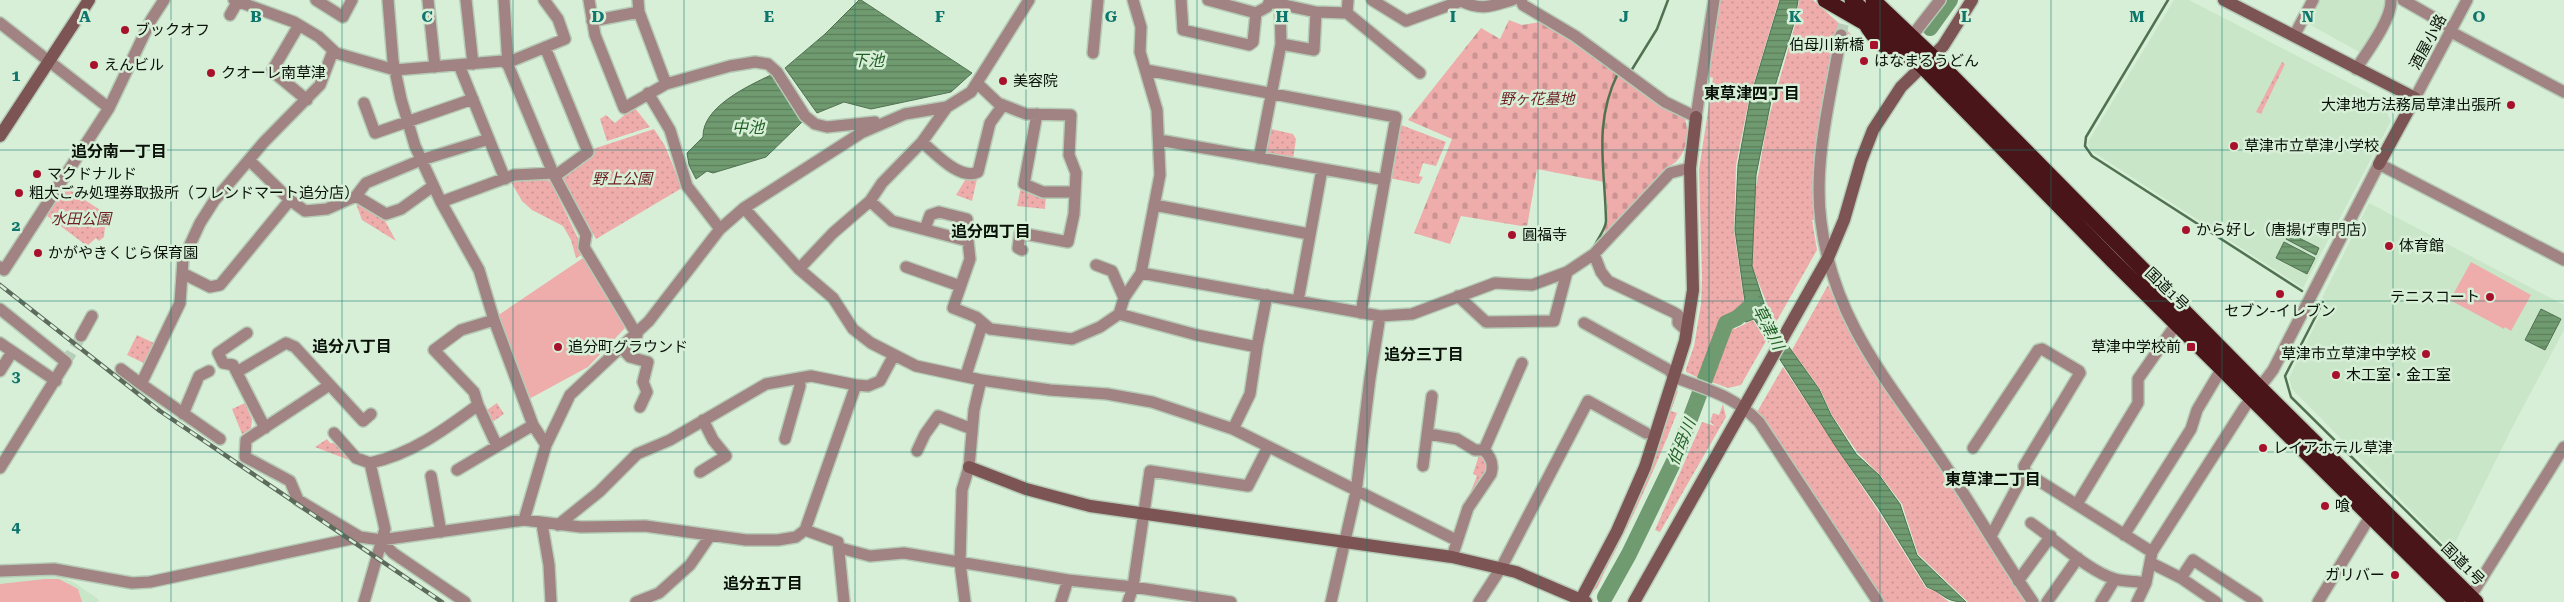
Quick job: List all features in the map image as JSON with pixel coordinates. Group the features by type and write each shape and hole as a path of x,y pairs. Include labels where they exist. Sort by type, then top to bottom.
{"highway":[{"name":"国道1号","path":"1874,0 1912,36 1928,62 2177,323 2222,368 2256,392"},
{"name":"国道1号","path":"1844,3 1928,62 2374,510 2468,601"},
{"path":"1844,3 1882,44 1928,62"},
{"path":"1844,3 1865,24 1885,31"}],"street":[{"path":"0,136 89,0"},
{"path":"0,267 4,270 109,108 151,20 164,0"},
{"path":"316,0 344,17 352,0"},
{"path":"388,0 395,70 408,122 421,160 433,186 479,270 494,320 532,426 546,445"},
{"path":"428,0 435,67"},
{"path":"466,0 473,64"},
{"path":"504,0 508,63 554,175 586,235 584,247 637,335"},
{"path":"230,15 236,1 299,25 319,37 333,51 395,70 503,61 508,63 565,39 558,20 544,0"},
{"path":"589,0 595,35 624,108 666,84 730,66 755,62 768,64 777,72 805,116 815,124 827,127 884,121"},
{"path":"638,0 639,12 666,84"},
{"path":"524,520 546,445 570,395 637,335 720,229 744,208 861,133 884,121 905,114 947,107 968,95 978,84 1029,0"},
{"path":"1093,53 1098,0"},
{"path":"870,201 892,221 968,241 970,259 953,308 976,317 990,329 1072,340 1100,327 1119,314 1124,298 1141,273 1160,175 1157,110 1140,52 1141,27 1133,0"},
{"path":"1180,0 1183,30 1249,45 1253,42 1256,13"},
{"path":"1208,0 1256,13 1273,2 1347,13 1420,73"},
{"path":"1347,13 1348,0"},
{"path":"1372,0 1406,21 1461,1 1474,8 1486,8 1512,0"},
{"path":"1521,0 1523,5 1578,38 1665,102 1696,117"},
{"path":"969,468 1058,498 1090,506 1345,540 1452,557 1501,568 1534,578 1583,600 1617,531 1679,379 1693,290 1690,168 1714,0"},
{"path":"1912,36 1940,0"},
{"path":"1634,602 1821,272 1841,228 1873,130 1901,87 1943,46 1972,0"},
{"path":"2137,602 2146,582 2152,557 2256,392 2273,370 2415,98 2224,0"},
{"path":"2294,36 2313,0"},
{"path":"2356,69 2392,8 2391,0"},
{"path":"2403,0 2452,30 2564,92"},
{"name":"酒屋小路","path":"2415,98 2467,0"},
{"path":"1259,158 1280,44 1273,2"},
{"path":"1280,44 1314,50 1313,8"},
{"path":"592,21 639,12"},
{"path":"0,23 109,108"},
{"path":"299,25 272,71 307,100"},
{"path":"1841,35 1822,161 1820,202 1828,258 1847,316 1862,345 1991,536 2033,602"},
{"path":"442,202 505,179 528,173 554,175 588,152 546,47"},
{"path":"141,384 180,303 185,253 200,223 214,201 250,161 264,142 320,85 333,51"},
{"path":"459,65 505,179"},
{"path":"1146,70 1396,116 1360,312"},
{"path":"978,84 1003,104 1026,114 1071,115 1069,155 1076,174 1074,214 1068,242 1020,233 1018,248 1022,250"},
{"path":"648,93 670,130 687,186 720,229"},
{"path":"364,103 375,133 473,99"},
{"path":"922,142 956,170 974,174 978,172 990,123 1003,104"},
{"path":"799,269 833,233 870,201 882,183 922,142 947,107"},
{"path":"1037,114 1024,184 1043,192 1074,192"},
{"path":"250,161 290,200 305,211 327,209 356,196 366,183 421,160 489,139"},
{"path":"1159,140 1384,180"},
{"path":"2379,164 2564,260"},
{"path":"1141,273 1380,316 1412,314 1495,283 1532,285 1567,272 1594,254 1670,173 1690,168"},
{"path":"1298,301 1322,169"},
{"path":"356,196 386,214 401,209 433,186"},
{"path":"184,274 210,287 220,285 290,200"},
{"path":"1154,205 1309,234"},
{"path":"744,208 799,269 833,298 853,329 871,343 916,366 966,375 981,380 1050,390 1107,394 1152,402 1233,429 1356,492 1456,540"},
{"path":"925,229 930,215 938,212 967,219"},
{"path":"1822,226 1831,231 1841,228"},
{"path":"1594,254 1601,272 1608,281 1678,315 1678,323 1687,331"},
{"path":"1096,265 1112,271 1124,298"},
{"path":"906,267 960,286"},
{"path":"1458,296 1486,322 1554,322 1567,272"},
{"path":"1233,429 1250,394 1267,296"},
{"path":"0,309 66,362 56,381 0,468"},
{"path":"1119,314 1198,335 1257,347"},
{"path":"81,336 92,316"},
{"path":"1332,602 1356,492 1370,378 1380,316"},
{"path":"494,320 461,330 434,350 474,392 497,446"},
{"path":"1584,323 1669,370 1679,379 1725,396 1744,406 1759,422 1878,602"},
{"path":"2077,504 2138,402 2138,379 2177,323"},
{"path":"966,375 982,324"},
{"path":"247,333 218,353 223,363 233,365 265,428"},
{"path":"0,343 56,381"},
{"path":"237,372 286,344 295,347 328,386 363,421 371,414"},
{"path":"622,348 630,357 648,362 642,382 646,392 640,407"},
{"path":"1973,448 2038,350 2042,349 2080,373 2024,466 2025,472 1991,536"},
{"path":"0,371 12,352"},
{"path":"558,525 599,492 637,454 670,440 766,384 812,376 868,386 880,381 894,355"},
{"path":"1484,450 1522,363"},
{"path":"121,368 220,439"},
{"path":"2124,535 2191,429 2197,410 2222,368"},
{"path":"183,414 199,376 209,371"},
{"path":"784,439 800,386 799,378"},
{"path":"965,602 960,563 962,490 969,468 972,429 981,380"},
{"path":"0,571 54,568 132,583 150,582 360,537 381,540 524,520 558,525 645,526 710,536 778,540 796,537 806,530 856,385"},
{"path":"328,386 246,440 245,457 290,481 298,500 360,537"},
{"path":"1423,466 1429,434 1432,396"},
{"path":"1479,602 1501,568 1588,400 1646,433"},
{"path":"334,432 356,458 370,463 389,459 430,440 478,405"},
{"path":"917,451 925,434 938,416 972,429"},
{"path":"700,472 726,456 713,440 703,420"},
{"path":"457,470 532,426"},
{"path":"1429,434 1457,439 1476,450 1484,450 1490,456 1493,467 1468,508 1452,557"},
{"path":"1128,602 1133,587 1150,472 1248,486 1268,447"},
{"path":"2468,601 2564,448"},
{"path":"364,602 385,529 370,463"},
{"path":"2025,472 2124,535 2216,602"},
{"path":"431,476 442,532"},
{"path":"2318,602 2374,510"},
{"path":"2032,523 2078,558 2115,579 2146,582"},
{"path":"542,524 549,565 551,602"},
{"path":"806,530 838,542 844,602"},
{"path":"636,602 659,593 672,582 690,565 710,536"},
{"path":"2018,581 2051,536"},
{"path":"381,540 393,553 465,602"},
{"path":"840,548 870,556 904,553 1068,580 1133,587 1196,600 1231,602"},
{"path":"2047,602 2078,558"},
{"path":"2181,578 2193,560 2257,602"},
{"path":"2101,602 2115,579"},
{"path":"1061,602 1068,580"}],"shaded area":[{"name":"草津市立草津小学校","path":"2174,0 2189,0 2380,99 2391,121 2303,288 2090,150 2088,142"},
{"path":"2317,0 2386,0 2386,8 2361,53 2305,22"},
{"name":"草津市立草津中学校","path":"2369,203 2564,305 2564,330 2513,426 2451,551 2292,389 2289,378 2327,301 2322,298"},
{"path":"46,574 60,576 75,583 98,599 99,602 0,602 0,577 25,577"}],"green space":[{"path":"1717,0 1779,0 1749,99 1736,165 1734,231 1744,302 1735,317 1723,320 1701,379 1686,372 1686,369 1694,346 1701,304 1699,170 1713,78 1710,77 1709,55"},
{"path":"1799,0 1813,0 1852,35 1838,31 1816,220 1812,220 1817,250 1775,324 1752,266 1754,199 1767,124 1797,18"},
{"name":"野ヶ花墓地","path":"1509,20 1522,25 1540,22 1556,29 1684,116 1687,138 1683,153 1679,159 1667,167 1661,177 1608,234 1604,231 1607,206 1604,182 1537,169 1527,227 1461,216 1450,244 1414,233 1452,139 1408,120 1481,28 1500,39"},
{"path":"2282,62 2285,64 2261,114 2256,112"},
{"path":"634,107 650,127 607,141 600,119 606,115 615,123"},
{"path":"1401,125 1446,142 1436,166 1423,163 1419,176 1423,177 1419,184 1389,178"},
{"name":"野上公園","path":"654,129 665,146 682,188 596,239 561,176 572,165 594,154 593,149"},
{"path":"1271,129 1293,134 1296,139 1293,160 1269,155 1266,151"},
{"path":"967,177 977,179 972,201 956,195"},
{"name":"野上公園","path":"522,179 545,179 551,182 585,253 576,258 571,240 563,226 532,210 522,201 511,182"},
{"name":"水田公園","path":"64,186 106,214 104,237 99,241 96,238 87,246 46,215"},
{"path":"1021,187 1046,195 1045,209 1017,206"},
{"path":"355,201 383,217 396,241 362,220"},
{"name":"追分町グラウンド","path":"586,256 626,327 588,367 529,399 497,316"},
{"name":"テニスコート","path":"2471,262 2531,295 2511,331 2450,300"},
{"path":"1828,285 1842,317 1859,347 2029,602 1968,602 1918,554 1902,504 1880,475 1858,453 1832,415 1820,389 1792,350"},
{"path":"1753,320 1766,341 1741,385 1728,388 1706,380 1717,363 1724,336 1730,327 1735,329"},
{"path":"137,335 156,344 148,365 127,355"},
{"path":"1783,367 1882,517 1926,588 1935,591 1949,602 1884,602 1757,412"},
{"path":"1674,391 1678,391 1671,411 1677,413 1669,433 1625,532 1598,586 1592,592 1645,483"},
{"path":"245,403 252,419 251,429 242,434 232,409"},
{"path":"497,403 504,414 488,425 487,410"},
{"path":"1723,404 1726,417 1660,532 1655,530 1702,422 1715,426 1710,422 1713,413 1719,415"},
{"path":"327,439 330,443 339,444 349,460 315,447"},
{"path":"1479,455 1485,457 1488,467 1470,499 1468,498 1477,476 1473,474"},
{"path":"59,579 78,589 82,602 0,602 0,584"}],"water":[{"name":"下池","path":"859,0 972,73 951,92 871,109 844,102 817,113 785,68 825,34"},
{"name":"草津川","path":"1780,0 1798,0 1795,20 1772,96 1756,175 1752,266 1769,319 1819,389 1831,415 1856,454 1879,475 1900,504 1917,555 1966,602 1953,601 1927,587 1879,509 1836,447 1754,319 1746,322 1737,318 1745,302 1735,230 1738,165 1750,99"},
{"name":"中池","path":"771,75 802,122 766,157 713,173 707,171 696,179 689,165 687,153 703,137 705,126 710,116 728,99"},
{"path":"2289,233 2319,248 2316,255 2286,239"},
{"path":"2284,242 2315,258 2307,274 2276,258"},
{"path":"2541,309 2561,319 2545,350 2525,340"}],"waterway":[{"path":"1631,71 1657,29 1668,0"},
{"name":"伯母川","path":"1930,28 1950,0"},
{"path":"2168,0 2086,137 2085,146 2092,156 2302,291"},
{"path":"1593,249 1606,224 1602,146 1603,128 1605,110 1618,73"},
{"path":"1634,73 1649,84"},
{"name":"伯母川","path":"1605,597 1629,554 1675,459 1726,323 1737,318 1752,305 1752,302"},
{"path":"2323,302 2285,376 2291,397 2473,577"}],"tunnel":[{"path":"1841,35 1847,7"},
{"path":"66,362 81,336"}],"railway":[{"path":"0,285 160,411 442,602"}],"place":[{"name":"ブックオフ","path":"125,30"},
{"name":"伯母川新橋","path":"1874,45"},
{"name":"はなまるうどん","path":"1864,61"},
{"name":"えんビル","path":"94,65"},
{"name":"クオーレ南草津","path":"211,73"},
{"name":"美容院","path":"1003,81"},
{"name":"大津地方法務局草津出張所","path":"2511,105"},
{"name":"草津市立草津小学校","path":"2234,146"},
{"name":"マクドナルド","path":"37,174"},
{"name":"粗大ごみ処理券取扱所（フレンドマート追分店）","path":"19,193"},
{"name":"から好し（唐揚げ専門店）","path":"2186,230"},
{"name":"圓福寺","path":"1512,235"},
{"name":"体育館","path":"2389,246"},
{"name":"かがやきくじら保育園","path":"38,253"},
{"name":"セブン-イレブン","path":"2280,294"},
{"name":"テニスコート","path":"2490,297"},
{"name":"追分町グラウンド","path":"558,347"},
{"name":"草津中学校前","path":"2191,347"},
{"name":"草津市立草津中学校","path":"2426,354"},
{"name":"木工室・金工室","path":"2336,375"},
{"name":"レイアホテル草津","path":"2263,448"},
{"name":"喰","path":"2325,506"},
{"name":"ガリバー","path":"2395,575"}],"district":[{"name":"東草津四丁目","path":"1752,93"},
{"name":"追分南一丁目","path":"119,151"},
{"name":"追分四丁目","path":"991,231"},
{"name":"追分八丁目","path":"352,346"},
{"name":"追分三丁目","path":"1424,354"},
{"name":"東草津二丁目","path":"1993,479"},
{"name":"追分五丁目","path":"763,583"}]}
